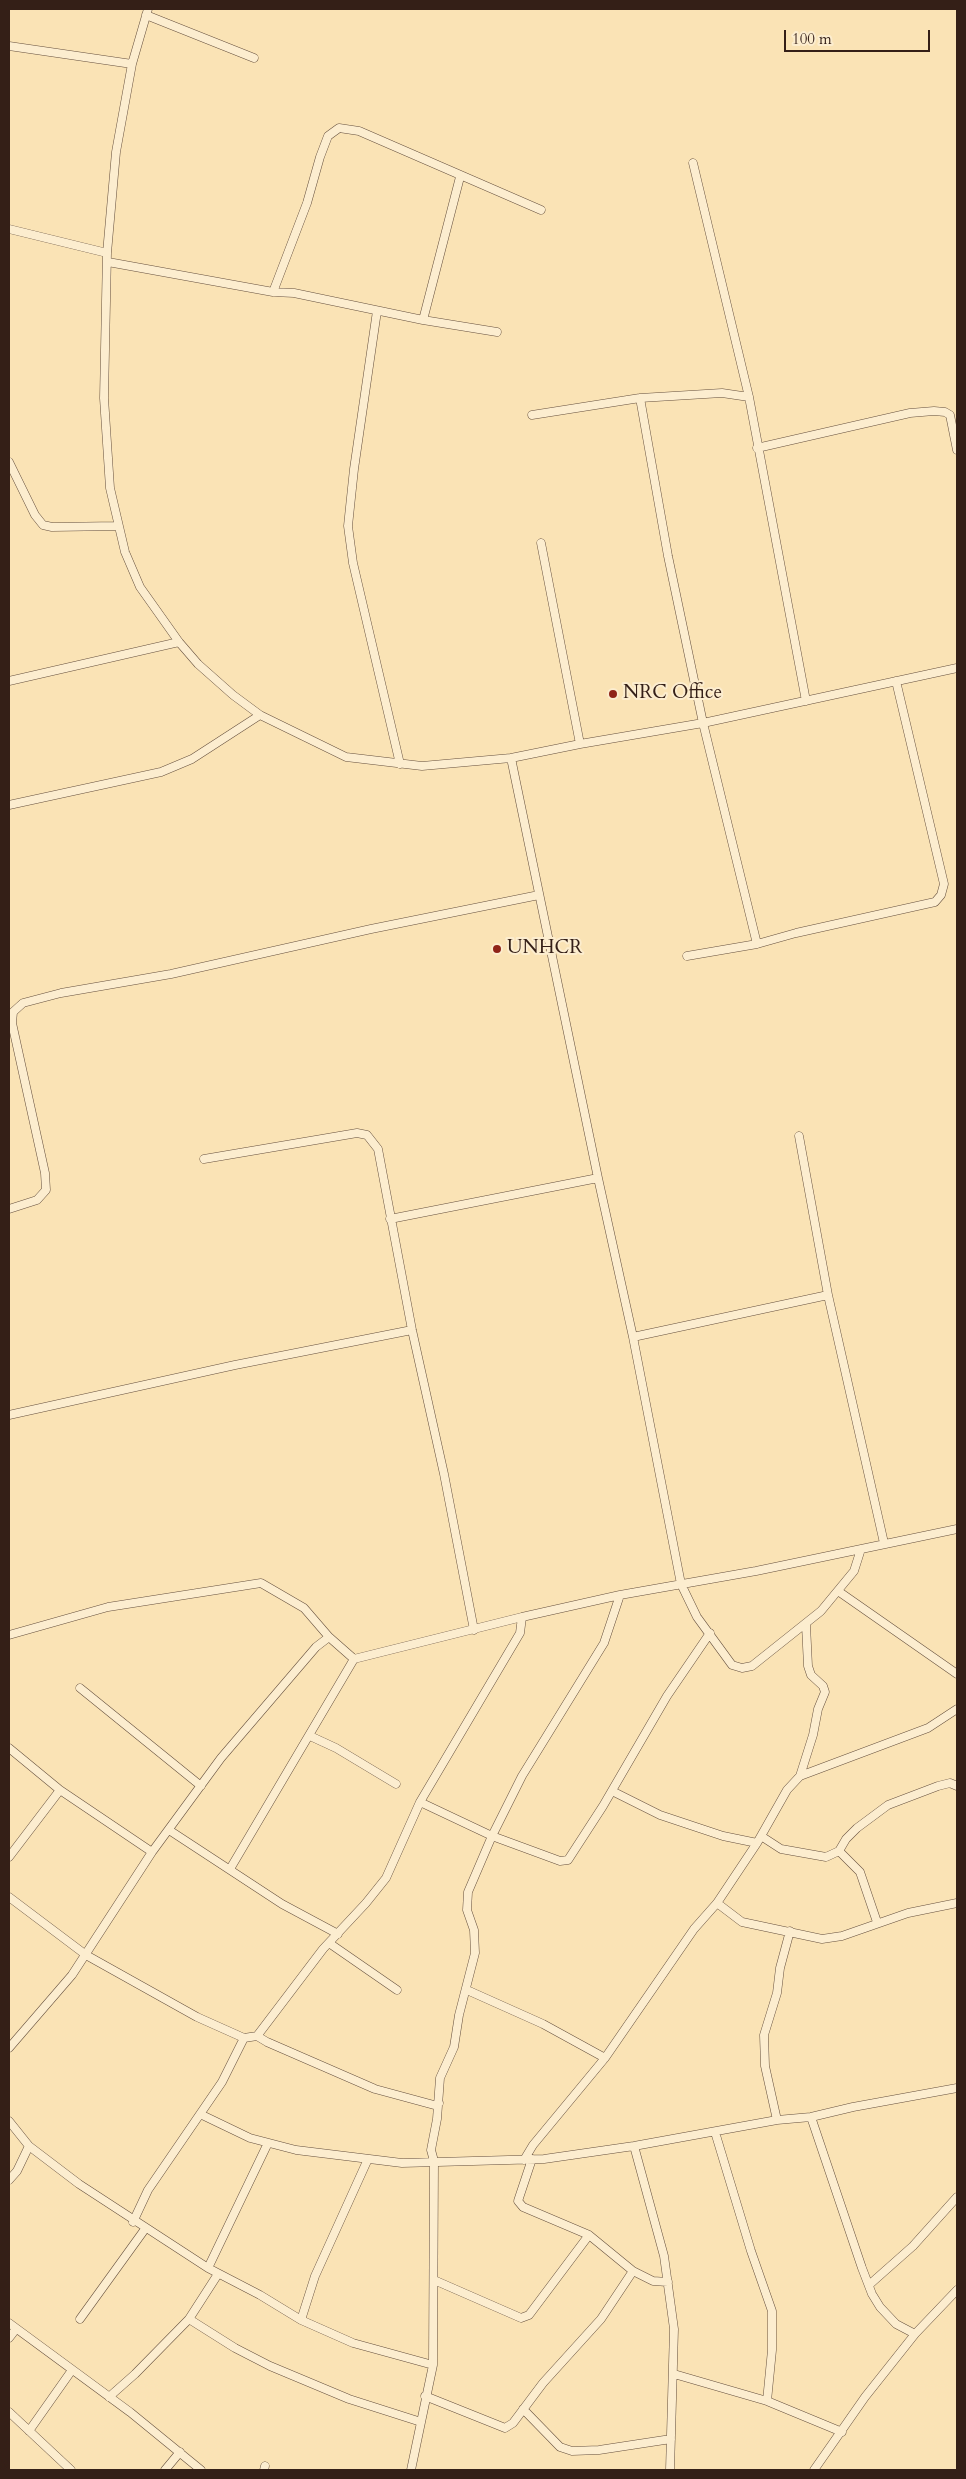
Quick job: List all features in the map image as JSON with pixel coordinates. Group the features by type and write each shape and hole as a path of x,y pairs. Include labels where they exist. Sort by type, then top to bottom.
{"street":[{"path":"254,58 147,12 132,64 116,152 107,253 104,398 110,488 125,552 140,587 179,642 198,664 233,695 260,715 346,757 422,766 511,758 703,723 957,668"},
{"path":"9,46 132,64"},
{"path":"273,292 307,203 322,150 328,136 339,128 359,131 460,177 541,210"},
{"path":"693,163 749,397 757,448 806,701"},
{"path":"423,320 460,177"},
{"path":"9,229 107,253"},
{"path":"108,262 273,292 294,293 423,320 497,332"},
{"path":"377,311 354,468 348,526 353,563 400,764"},
{"path":"532,416 640,398 722,393 749,397"},
{"path":"640,398 668,556 703,723 757,944"},
{"path":"757,448 910,413 934,411 945,412 950,415 957,450"},
{"path":"9,462 35,515 42,525 52,528 118,526"},
{"path":"541,543 580,744"},
{"path":"9,681 179,642"},
{"path":"687,956 757,944 935,902 941,895 944,884 896,680"},
{"path":"9,805 161,772 192,759 260,715"},
{"path":"511,758 633,1337 681,1584 697,1617 732,1665 742,1668 752,1666 806,1625 838,1591 854,1570 861,1549"},
{"path":"9,1209 37,1200 46,1190 43,1164 12,1023 13,1012 23,1003 61,993 172,974 371,929 540,895"},
{"path":"204,1159 356,1132 367,1135 378,1149 412,1330 444,1474 474,1630"},
{"path":"799,1136 828,1295 884,1544"},
{"path":"390,1219 598,1178"},
{"path":"633,1337 828,1295"},
{"path":"9,1415 235,1365 412,1330"},
{"path":"230,1870 354,1658 620,1595 957,1529"},
{"path":"9,1635 108,1607 260,1583 304,1608 329,1637 354,1658"},
{"path":"838,1591 957,1674"},
{"path":"411,2470 433,2365 434,2280 432,2233 434,2161 431,2150 439,2103 440,2078 454,2047 459,2014 467,1990 475,1952 474,1930 467,1910 468,1892 492,1836 522,1776 604,1643 620,1595"},
{"path":"257,2036 329,1943 386,1878 420,1802 520,1633 522,1617"},
{"path":"668,2282 653,2281 633,2271 589,2235 523,2207 518,2201 533,2144 604,2058 694,1929 717,1903 759,1839 787,1790 800,1776 813,1735 818,1709 825,1692 823,1686 811,1675 808,1666 806,1625"},
{"path":"420,1802 492,1836 560,1861 568,1860 612,1791 667,1696 710,1633"},
{"path":"9,2048 86,1955 152,1852 221,1758 316,1647 329,1637"},
{"path":"80,1688 201,1786"},
{"path":"800,1776 928,1728 957,1710"},
{"path":"310,1736 336,1748 396,1784"},
{"path":"9,1748 60,1790 152,1852"},
{"path":"612,1791 660,1815 723,1836 759,1839 780,1849 826,1857 840,1851 846,1840 857,1828 888,1805 938,1786 950,1783 957,1786"},
{"path":"9,1857 60,1790"},
{"path":"169,1830 282,1904 338,1934"},
{"path":"840,1851 860,1872 877,1922"},
{"path":"9,1897 86,1955 180,2008 244,2038 257,2036 375,2089 434,2105 439,2103"},
{"path":"717,1903 742,1922 822,1939 842,1936 877,1922 908,1913 957,1903"},
{"path":"777,2120 765,2066 764,2036 777,1993 780,1968 790,1931"},
{"path":"329,1943 397,1990"},
{"path":"467,1990 543,2024 604,2058"},
{"path":"133,2222 148,2190 222,2082 244,2038"},
{"path":"200,2114 250,2138 296,2150 402,2163 544,2159 634,2146 777,2120 811,2117 853,2107 957,2088"},
{"path":"811,2117 869,2285 880,2308 896,2324 915,2334"},
{"path":"9,2122 29,2146 79,2184 133,2222 218,2274 260,2295 301,2320 353,2343 433,2365"},
{"path":"715,2132 751,2251 772,2311 772,2350 767,2401"},
{"path":"208,2268 268,2144"},
{"path":"9,2180 17,2171 29,2146"},
{"path":"634,2146 664,2256 674,2329 670,2470"},
{"path":"301,2320 322,2260 368,2159"},
{"path":"869,2285 913,2246 957,2197"},
{"path":"80,2319 145,2229"},
{"path":"434,2280 521,2318 529,2314 589,2235"},
{"path":"425,2396 505,2428 601,2319 633,2271"},
{"path":"109,2397 142,2367 188,2319 218,2274"},
{"path":"814,2470 865,2396 915,2334 957,2290"},
{"path":"188,2319 235,2348 270,2366 349,2399 421,2422"},
{"path":"9,2323 109,2397 180,2452 200,2470"},
{"path":"9,2338 16,2329"},
{"path":"29,2431 72,2370"},
{"path":"674,2374 767,2401 842,2432"},
{"path":"523,2409 560,2446 572,2451 598,2450 671,2439"},
{"path":"9,2412 71,2470"},
{"path":"165,2470 180,2452"}],"place":[{"name":"NRC Office","path":"613,694"},
{"name":"UNHCR","path":"497,949"}]}
